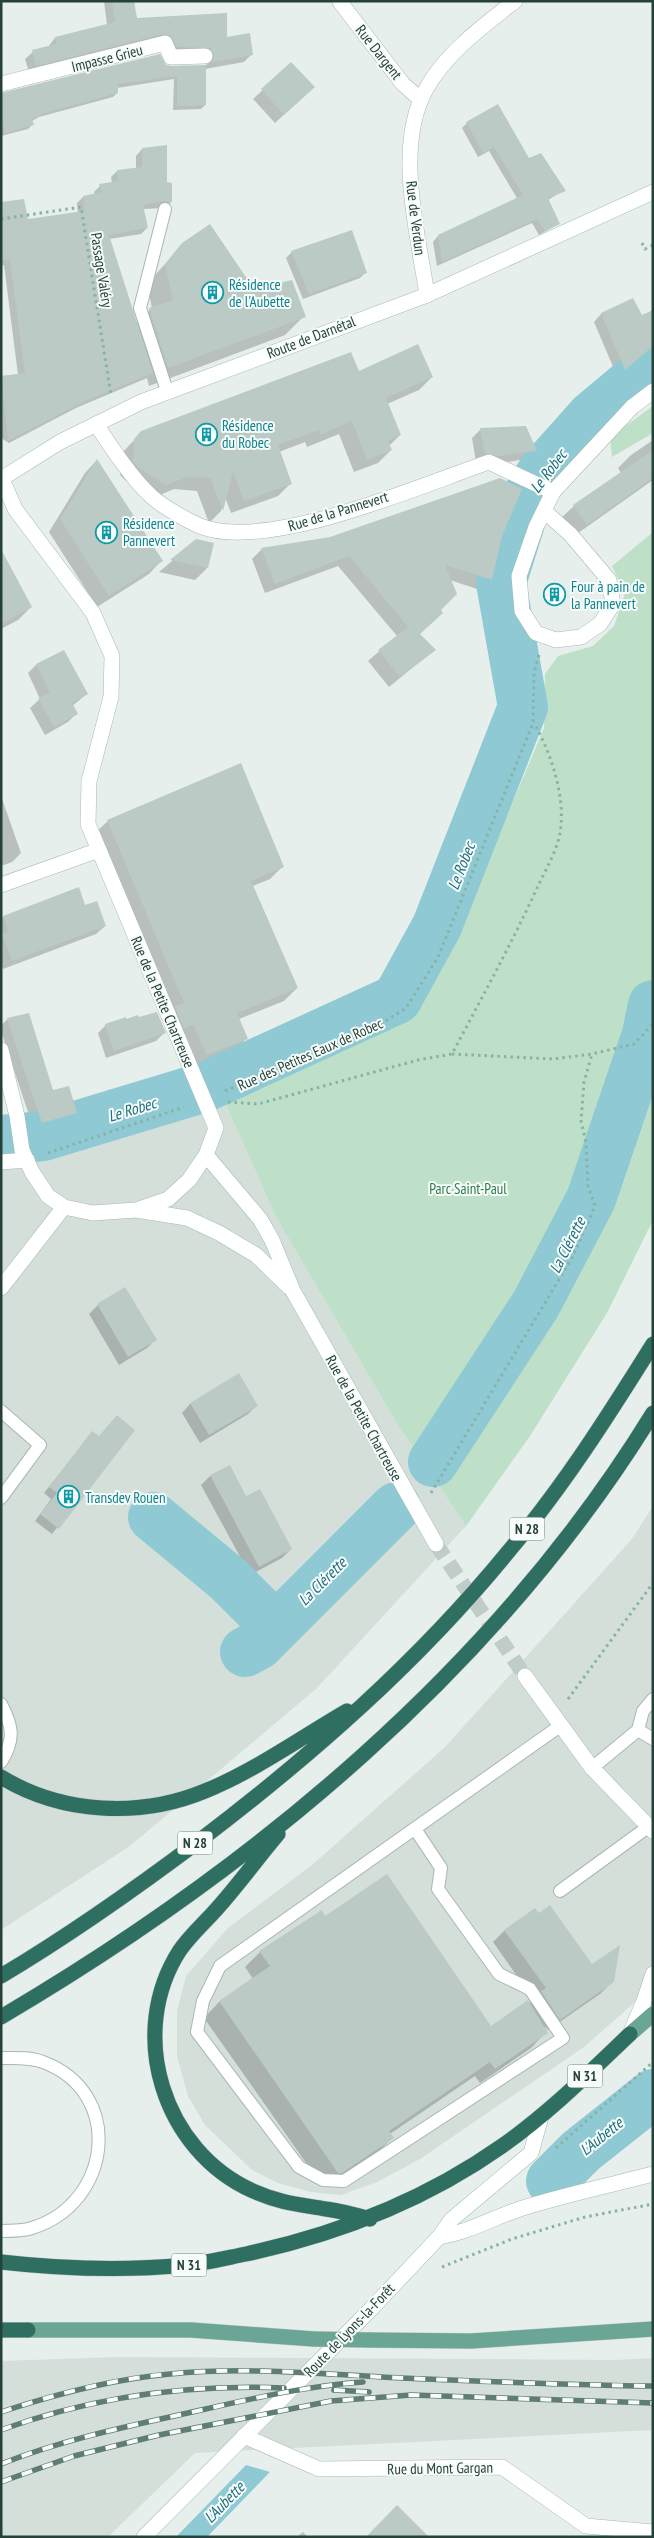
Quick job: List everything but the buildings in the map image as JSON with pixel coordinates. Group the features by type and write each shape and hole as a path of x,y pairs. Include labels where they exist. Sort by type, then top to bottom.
{"highway":[{"name":"N 28","path":"1,1976 50,1947 135,1889 304,1757 377,1694 440,1629 508,1553 566,1478 653,1344"},
{"name":"N 28","path":"1,2017 75,1974 162,1915 294,1814 351,1766 479,1641 545,1565 627,1454 653,1413"},
{"path":"1,1777 16,1786 43,1797 75,1805 125,1809 179,1800 231,1779 377,1694"},
{"path":"294,1814 180,1950 162,1989 155,2031 157,2070 169,2108 180,2126 195,2148 223,2174 251,2190 276,2201 370,2219"},
{"name":"N 31","path":"1,2262 72,2269 187,2265 285,2245 370,2219 436,2187 501,2147 541,2117 630,2034"},
{"path":"1,2330 28,2330"}],"main road":[{"name":"N 31","path":"630,2034 653,2014"},
{"path":"28,2330 191,2330 314,2339 471,2341 653,2329"}],"street":[{"name":"Rue de Verdun","path":"426,295 411,199 411,141 421,100 439,70 474,33 514,1"},
{"name":"Rue Dargent","path":"340,2 403,84 421,100"},
{"name":"Impasse Grieu","path":"1,84 165,43 171,57 205,56"},
{"name":"Route de Darnétal","path":"626,203 653,182"},
{"name":"Route de Darnétal","path":"2,478 60,442 167,391 426,295 653,192"},
{"path":"544,511 570,534 609,580 613,604 600,624 581,636 556,640 536,632 522,611 520,576 544,511 548,490 632,408 653,391"},
{"name":"Rue de la Pannevert","path":"96,424 113,451 152,497 201,526 238,533 288,528 339,514 489,462 548,490"},
{"name":"Rue de la Petite Chartreuse","path":"2,478 14,509 93,613 112,656 111,697 89,781 88,824 216,1128 206,1155 189,1180 168,1199 136,1210"},
{"path":"1,885 99,850"},
{"name":"Rue de la Petite Chartreuse","path":"1,1050 24,1155 32,1172 48,1196 64,1207 93,1213 136,1210 187,1218 219,1233 256,1255 293,1291"},
{"path":"1,1162 24,1155"},
{"name":"Rue de la Petite Chartreuse","path":"206,1155 260,1219 272,1240 293,1291 436,1544"},
{"path":"1,1288 64,1207"},
{"path":"525,1676 592,1768 651,1829"},
{"path":"630,2034 653,1974"},
{"name":"Route de Lyons-la-Forêt","path":"144,2537 439,2237 450,2220 531,2152 541,2117"},
{"path":"439,2237 463,2233 496,2217 527,2207 653,2174"},
{"name":"Rue du Mont Gargan","path":"244,2436 318,2469 502,2467 586,2526 653,2532"}],"lane":[{"path":"165,209 140,308 167,391"},
{"path":"1,1411 40,1445 1,1498"},
{"path":"592,1768 638,1730 643,1710 653,1699"},
{"path":"1,1704 7,1714 12,1735 1,1762"},
{"path":"415,1829 441,1868 438,1889 499,1974 530,1990 563,2038 344,2181 323,2180 299,2167 197,2032 202,2001 220,1966 415,1829 557,1722"},
{"path":"638,1730 653,1739"},
{"path":"560,1891 651,1829"},
{"path":"1,2058 22,2058 42,2062 66,2074 81,2087 94,2108 99,2126 99,2143 94,2169 80,2194 69,2206 58,2216 31,2229 1,2231"}],"path":[{"name":"Passage Valéry","path":"1,219 81,207 115,415"},
{"path":"642,243 645,249 653,245"},
{"name":"Rue des Petites Eaux de Robec","path":"24,1155 204,1100 303,1056 376,1027 406,1008 438,957 534,723 534,673 544,635"},
{"path":"452,1054 517,931 551,858 561,825 558,787 546,745 534,723"},
{"path":"204,1100 258,1104 418,1060 452,1054 553,1059 592,1054 634,1044 653,1024"},
{"path":"418,1514 573,1256 594,1206 588,1186 586,1142 581,1121 581,1100 592,1054"},
{"path":"557,1722 653,1583"},
{"path":"554,2151 653,2062"},
{"path":"441,2268 512,2239 586,2216 653,2204"}],"shaded area":[{"path":"225,1103 276,1217 396,1422 466,1526 317,1688 130,1846 1,1930 1,1150"},
{"path":"653,1506 653,1986 584,2047 420,2159 377,2182 341,2195 311,2192 278,2183 252,2170 205,2125 188,2096 177,2056 177,2011 186,1976 228,1928 312,1865 445,1747 632,1539"},
{"path":"118,2357 616,2360 653,2358 653,2430 195,2453 108,2537 1,2537 1,2361"}],"green space":[{"path":"653,406 653,433 612,457 610,437"},
{"name":"Parc Saint-Paul","path":"653,532 653,1220 607,1313 530,1436 466,1526 396,1422 276,1217 225,1103 305,1061 411,1016 445,963 544,728 545,674 558,656 593,646 614,626 625,593 612,566"}],"water":[{"path":"246,2465 270,2472 207,2537 176,2537"}],"waterway":[{"name":"Le Robec","path":"1,1140 43,1136 205,1087 397,999 437,926 523,707 501,583 530,491 542,472 592,416 653,365"},
{"name":"La Clérette","path":"433,1462 536,1304 591,1199 647,1034 653,1005"},
{"name":"La Clérette","path":"245,1652 258,1645 396,1507"},
{"path":"153,1517 228,1579 275,1626"},
{"name":"L'Aubette","path":"551,2181 581,2151 653,2094"}],"tunnel":[{"path":"436,1544 525,1676"}],"railway":[{"path":"1,2412 63,2393 106,2383 148,2376 196,2372 276,2371 381,2377 653,2386"},
{"path":"1,2464 70,2441 232,2403 275,2394 363,2382"},
{"path":"1,2430 70,2409 140,2395 212,2388 284,2388"},
{"path":"334,2390 369,2392"},
{"path":"1,2482 74,2456 159,2435 331,2401 411,2395 653,2403"}],"place":[{"name":"Résidence de l'Aubette","path":"213,293"},
{"name":"Résidence du Robec","path":"206,434"},
{"name":"Résidence Pannevert","path":"107,532"},
{"name":"Four à pain de la Pannevert","path":"555,595"},
{"name":"Transdev Rouen","path":"69,1497"}]}
